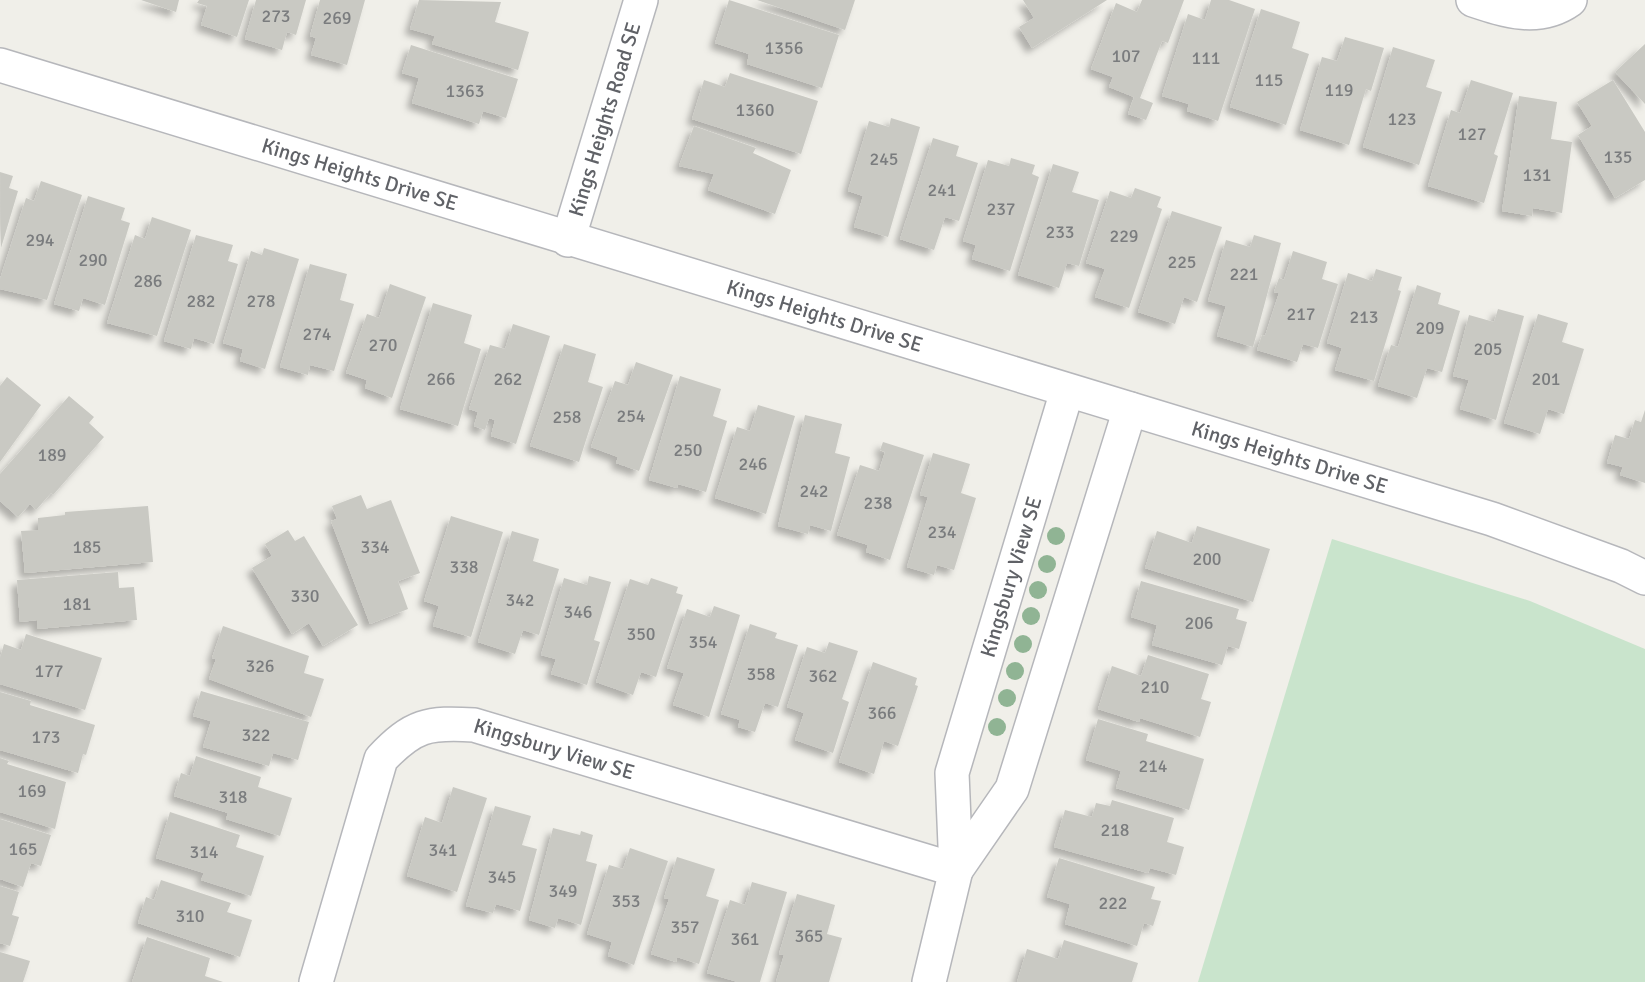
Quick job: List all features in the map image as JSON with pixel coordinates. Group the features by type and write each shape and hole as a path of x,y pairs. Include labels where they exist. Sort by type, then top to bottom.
{"street":[{"name":"Kings Heights Road SE","path":"568,240 641,0"},
{"path":"1473,0 1521,14 1558,8 1570,0"},
{"name":"Kings Heights Drive SE","path":"0,65 568,240 1492,519 1621,566 1645,578"},
{"name":"Kingsbury View SE","path":"929,982 956,870 952,773 1067,391"},
{"name":"Kingsbury View SE","path":"956,870 1012,789 1130,409"},
{"name":"Kingsbury View SE","path":"316,982 381,759 405,737 419,728 440,723 474,725 956,870"}],"green space":[{"path":"1332,539 1530,601 1645,649 1645,982 1198,982"}],"building":[{"path":"141,0 179,0 176,12"},
{"path":"199,0 249,0 237,37 201,25 207,6 197,3"},
{"path":"256,0 306,0 296,35 287,32 282,50 245,39"},
{"path":"320,0 365,0 347,65 311,55 316,38 310,36"},
{"path":"419,0 501,2 495,22 529,32 518,70 432,44 435,36 410,29"},
{"path":"729,0 839,35 822,88 747,64 749,54 715,43"},
{"path":"757,0 855,0 845,30"},
{"path":"1023,0 1107,0 1032,48 1019,27 1034,18"},
{"path":"1142,0 1184,0 1168,43 1162,41 1140,98 1153,103 1146,120 1128,114 1134,97 1109,87 1113,77 1091,69 1116,3 1137,12"},
{"path":"1211,0 1229,0 1255,9 1218,121 1187,111 1189,104 1162,96 1188,14 1205,20"},
{"path":"1261,9 1300,22 1292,48 1309,54 1286,125 1230,107"},
{"path":"1345,37 1384,48 1371,91 1366,89 1349,145 1300,130 1322,57 1337,61"},
{"path":"1645,44 1645,104 1615,72"},
{"path":"411,45 518,79 506,118 483,111 479,124 412,103 419,78 402,73"},
{"path":"1393,47 1435,60 1426,87 1442,92 1419,165 1363,147"},
{"path":"730,73 818,101 801,154 692,119 704,80 725,87"},
{"path":"1471,80 1513,93 1494,154 1498,156 1484,203 1428,186 1451,110 1460,113"},
{"path":"1613,80 1645,132 1645,180 1615,198 1578,135 1592,126 1577,102"},
{"path":"1519,96 1557,102 1551,139 1572,142 1562,213 1533,208 1532,216 1502,211"},
{"path":"891,118 920,127 888,237 854,227 863,196 848,191 869,121 889,127"},
{"path":"694,126 756,148 753,153 791,170 775,214 708,190 714,174 679,166"},
{"path":"933,138 959,146 956,156 978,163 959,221 945,217 934,250 900,239"},
{"path":"1011,158 1035,165 1032,174 1039,177 1010,271 972,259 976,245 963,241 988,160 1009,166"},
{"path":"1053,164 1079,172 1072,192 1099,200 1079,266 1067,263 1059,288 1018,275"},
{"path":"0,172 13,176 9,188 18,191 1,248"},
{"path":"41,181 82,195 47,300 0,289 0,279 26,198 34,201"},
{"path":"1135,188 1161,197 1157,207 1162,209 1129,308 1095,297 1105,269 1086,263 1110,191 1131,198"},
{"path":"88,196 125,208 121,220 130,223 105,305 83,298 79,311 54,304"},
{"path":"1172,211 1222,227 1197,302 1184,297 1175,324 1138,312"},
{"path":"152,217 191,230 157,336 107,323 135,235 145,239"},
{"path":"196,235 233,245 228,261 238,264 214,344 194,338 191,349 164,341"},
{"path":"1254,235 1281,243 1253,347 1217,336 1226,306 1208,301 1226,240 1250,247"},
{"path":"264,248 299,259 265,369 240,361 243,349 223,343 251,251 262,255"},
{"path":"1293,251 1327,262 1322,279 1338,284 1318,348 1303,344 1297,362 1257,350 1262,335 1265,336 1279,293 1274,292 1279,278 1284,280"},
{"path":"310,264 347,274 340,300 354,304 334,371 310,365 308,375 280,367"},
{"path":"1376,269 1402,277 1398,290 1401,291 1374,381 1335,370 1342,348 1327,343 1348,273 1372,281"},
{"path":"390,284 426,297 392,398 365,388 367,380 346,373 367,314 379,318"},
{"path":"1417,285 1441,293 1438,304 1460,311 1442,372 1427,368 1417,398 1378,386 1391,345 1398,347"},
{"path":"433,303 472,315 464,343 481,349 458,426 400,409"},
{"path":"1498,309 1524,316 1496,420 1460,409 1469,380 1453,376 1469,315 1494,322"},
{"path":"1538,314 1568,323 1562,342 1584,349 1564,414 1548,409 1540,434 1504,423"},
{"path":"513,324 550,336 516,444 491,436 495,420 489,418 485,430 474,426 478,412 469,409 490,345 505,349"},
{"path":"564,344 596,354 588,382 603,387 579,462 530,446"},
{"path":"636,362 673,375 639,471 616,463 618,457 591,447 615,381 628,385"},
{"path":"680,376 721,389 713,416 727,421 706,492 678,484 677,488 649,480"},
{"path":"7,377 41,405 0,462 0,386"},
{"path":"69,396 94,417 89,423 104,437 53,495 51,493 36,510 30,504 18,517 0,501 0,474"},
{"path":"758,405 795,416 766,514 715,498 737,427 750,431"},
{"path":"1645,410 1645,483 1620,475 1623,467 1607,463 1615,435 1629,439 1635,420 1641,422"},
{"path":"805,415 842,424 835,453 850,457 831,531 810,525 808,534 778,526"},
{"path":"883,442 924,455 890,560 866,552 868,545 837,535 860,465 879,471 885,452 880,450"},
{"path":"933,453 970,464 961,493 976,498 954,570 937,565 934,575 907,567 928,497 920,495"},
{"path":"361,495 367,509 391,500 420,573 398,581 408,609 370,624 331,521 337,519 332,506"},
{"path":"148,506 153,562 25,573 21,531 38,530 38,518 65,515 65,512"},
{"path":"451,516 503,532 471,637 433,626 439,606 424,601"},
{"path":"1197,526 1270,549 1253,602 1145,568 1157,531 1192,543"},
{"path":"288,530 295,541 304,536 358,625 323,646 309,623 292,634 252,568 272,556 265,544"},
{"path":"512,531 539,539 533,561 559,569 539,635 523,630 515,654 478,642"},
{"path":"118,572 119,588 134,587 137,620 37,629 37,620 20,622 17,580"},
{"path":"589,576 611,582 594,640 600,642 587,685 551,674 556,659 541,655 564,578 587,585"},
{"path":"651,578 678,587 676,593 683,595 656,677 641,672 633,695 596,682 630,579 648,585"},
{"path":"1141,581 1239,609 1236,619 1247,622 1239,649 1228,646 1222,665 1152,645 1157,625 1131,617"},
{"path":"714,606 740,615 709,717 673,705 684,673 667,668 687,609 710,617"},
{"path":"750,624 777,633 775,638 798,645 778,707 765,703 755,732 738,727 740,720 721,714"},
{"path":"223,626 309,656 304,673 324,679 311,717 209,679 216,659 212,658"},
{"path":"26,634 102,658 85,710 0,684 0,658 4,644 21,650"},
{"path":"829,642 858,651 842,699 849,702 833,753 795,740 804,713 787,707 807,647 825,653"},
{"path":"1148,655 1209,674 1201,699 1211,702 1200,737 1140,718 1139,722 1098,709 1112,666 1141,676"},
{"path":"873,662 917,678 915,685 918,686 898,746 884,741 874,774 839,762"},
{"path":"201,691 309,722 298,760 273,753 269,766 203,747 211,721 193,716"},
{"path":"0,692 31,701 30,705 95,725 78,773 0,750"},
{"path":"1098,719 1148,734 1146,741 1204,759 1189,810 1116,788 1121,771 1086,760"},
{"path":"196,756 261,777 258,787 292,798 280,836 226,819 228,813 174,796 181,773 190,776"},
{"path":"0,758 9,761 7,764 66,782 55,829 0,812"},
{"path":"453,787 487,798 457,892 407,876 425,817 442,823"},
{"path":"1112,800 1174,818 1167,842 1184,847 1176,875 1150,868 1148,873 1054,847 1065,810 1092,817 1096,803 1110,806"},
{"path":"495,806 531,816 522,845 537,849 520,911 496,904 493,913 466,906"},
{"path":"170,812 240,835 236,847 264,856 251,896 201,880 204,873 156,858"},
{"path":"0,819 51,835 41,866 31,863 23,887 0,879"},
{"path":"553,828 580,835 581,831 593,835 586,861 597,864 581,925 558,918 555,928 529,920"},
{"path":"630,848 668,861 634,965 608,956 612,942 587,934 609,865 623,869"},
{"path":"677,857 715,869 706,896 719,900 699,964 677,957 676,962 651,954 669,899 664,898"},
{"path":"1059,858 1155,887 1151,899 1161,901 1153,926 1144,923 1137,946 1065,924 1070,904 1047,897"},
{"path":"161,880 231,903 227,912 252,920 240,957 138,923 146,897 154,900"},
{"path":"752,882 787,892 760,982 738,982 707,973 730,900 745,905"},
{"path":"0,886 19,892 12,915 19,917 10,946 0,943"},
{"path":"797,894 835,905 827,934 842,938 829,982 776,982 784,955 779,954"},
{"path":"147,937 210,958 205,976 223,982 132,982"},
{"path":"1064,940 1138,963 1132,982 1017,982 1027,949 1058,959"},
{"path":"0,952 30,961 23,982 0,982"}]}
